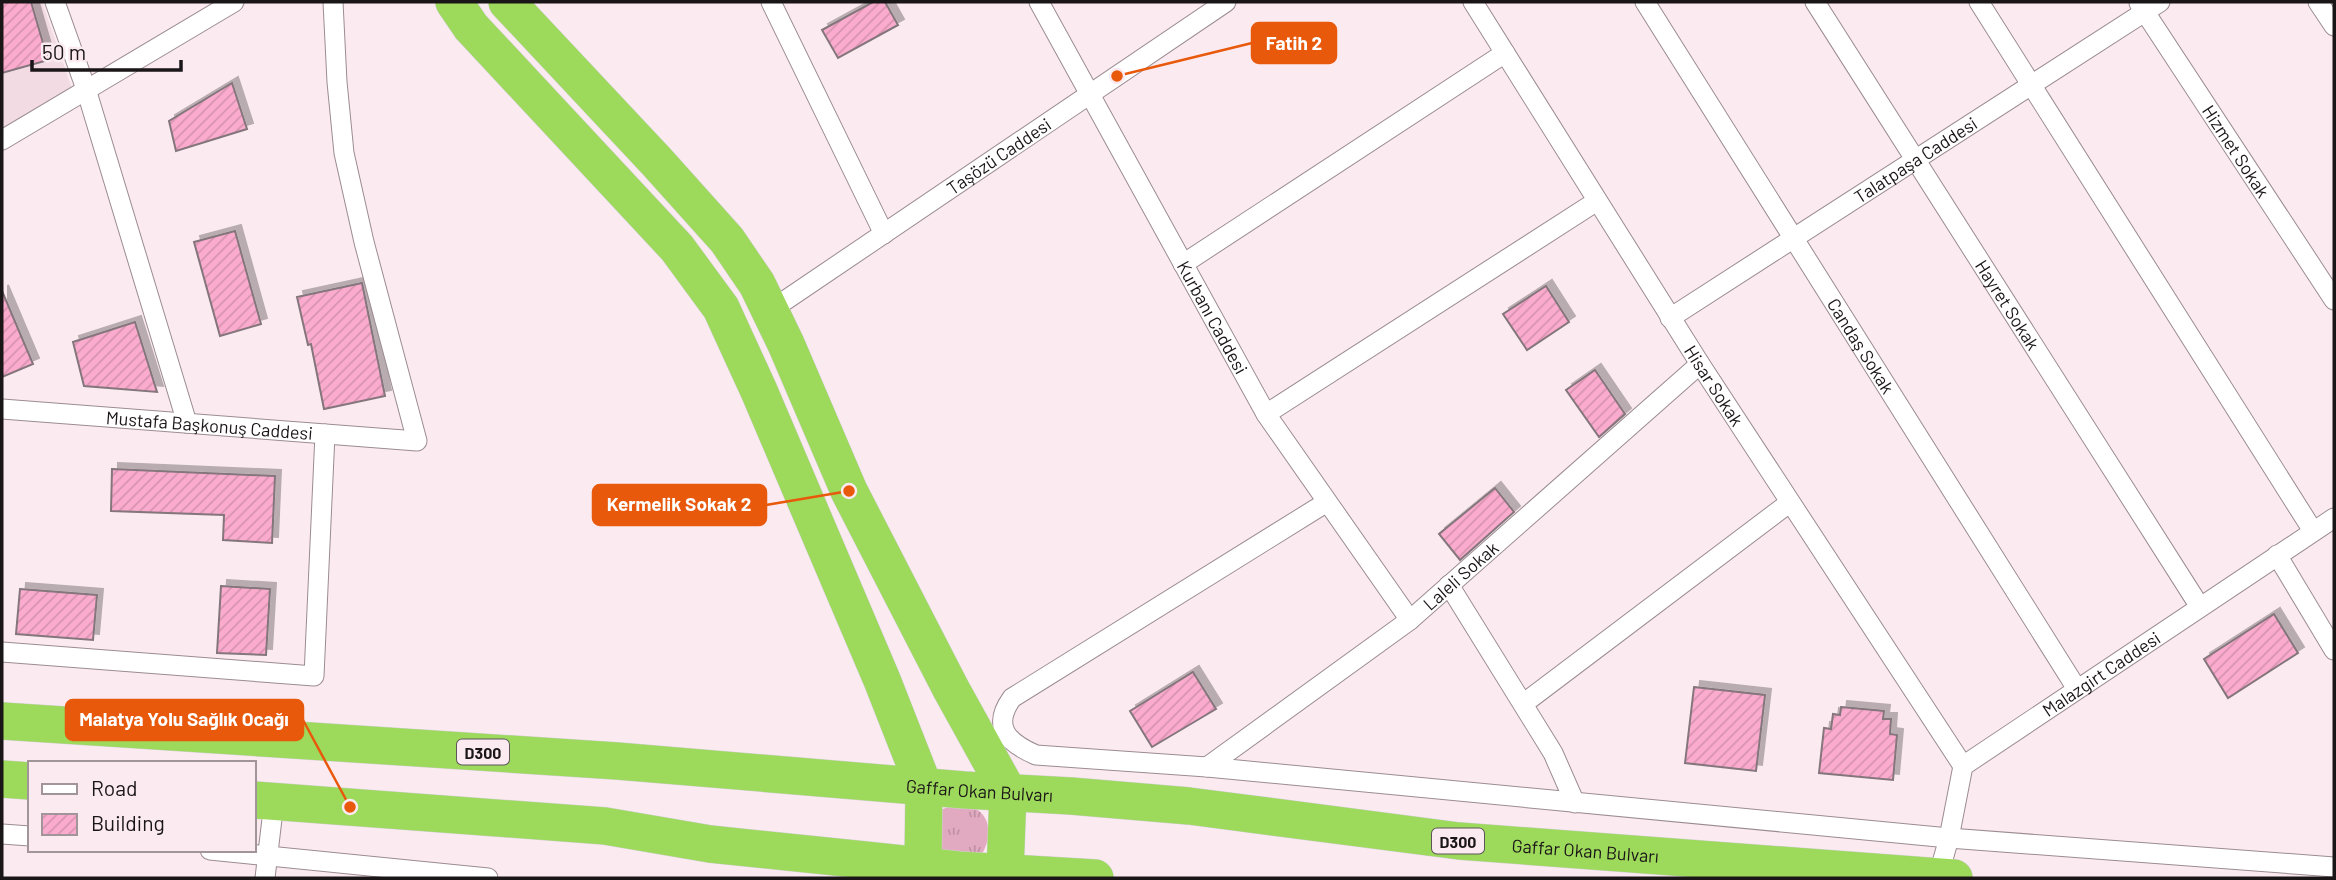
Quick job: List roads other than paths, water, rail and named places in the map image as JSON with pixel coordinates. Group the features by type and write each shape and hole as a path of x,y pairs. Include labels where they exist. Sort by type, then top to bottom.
{"highway":[{"path":"454,2 471,27 677,248 721,308 882,680 924,787 923,866"},
{"path":"507,2 727,240 757,284 771,310 849,491 944,676 1008,792 1005,873"},
{"name":"Gaffar Okan Bulvarı","path":"2,721 617,761 1189,806 1459,841 1946,878"},
{"path":"2,779 28,781"},
{"path":"264,801 605,825 710,844 923,866 960,874 1005,873 1095,878"}],"street":[{"path":"55,2 86,89 187,423"},
{"path":"2,140 234,2"},
{"name":"Mustafa Başkonuş Caddesi","path":"2,409 417,441 344,153 333,2"},
{"path":"771,2 884,234"},
{"name":"Kurbanı Caddesi","path":"1039,2 1266,414 1410,620"},
{"name":"Taşözü Caddesi","path":"771,310 1226,2"},
{"name":"Hisar Sokak","path":"1473,2 1789,503 1963,766"},
{"name":"Candaş Sokak","path":"1645,2 2077,689"},
{"name":"Hayret Sokak","path":"1815,2 2200,607"},
{"path":"1979,2 2313,531"},
{"path":"2318,2 2334,26"},
{"name":"Talatpaşa Caddesi","path":"1671,318 2031,85 2148,5"},
{"name":"Hizmet Sokak","path":"2148,5 2334,300"},
{"path":"1183,264 1505,53"},
{"path":"1266,414 1597,201"},
{"name":"Laleli Sokak","path":"1207,768 1410,620 1700,364"},
{"path":"2,652 314,676 325,434"},
{"path":"1327,502 1012,698 1004,709 1001,724 1006,735 1025,750 1037,755 1207,768 1949,838 2334,867"},
{"path":"1523,704 1789,503"},
{"name":"Malazgirt Caddesi","path":"1963,766 2334,518"},
{"path":"2277,555 2334,650"},
{"path":"1449,585 1553,753 1575,803"},
{"path":"1946,878 1949,838 1963,766"},
{"path":"264,801 268,855 265,878"},
{"path":"2,834 28,836"},
{"path":"233,852 488,878"}],"place":[{"name":"Fatih 2","path":"1117,76"},
{"name":"Kermelik Sokak 2","path":"849,491"},
{"name":"Malatya Yolu Sağlık Ocağı","path":"350,807"}]}
